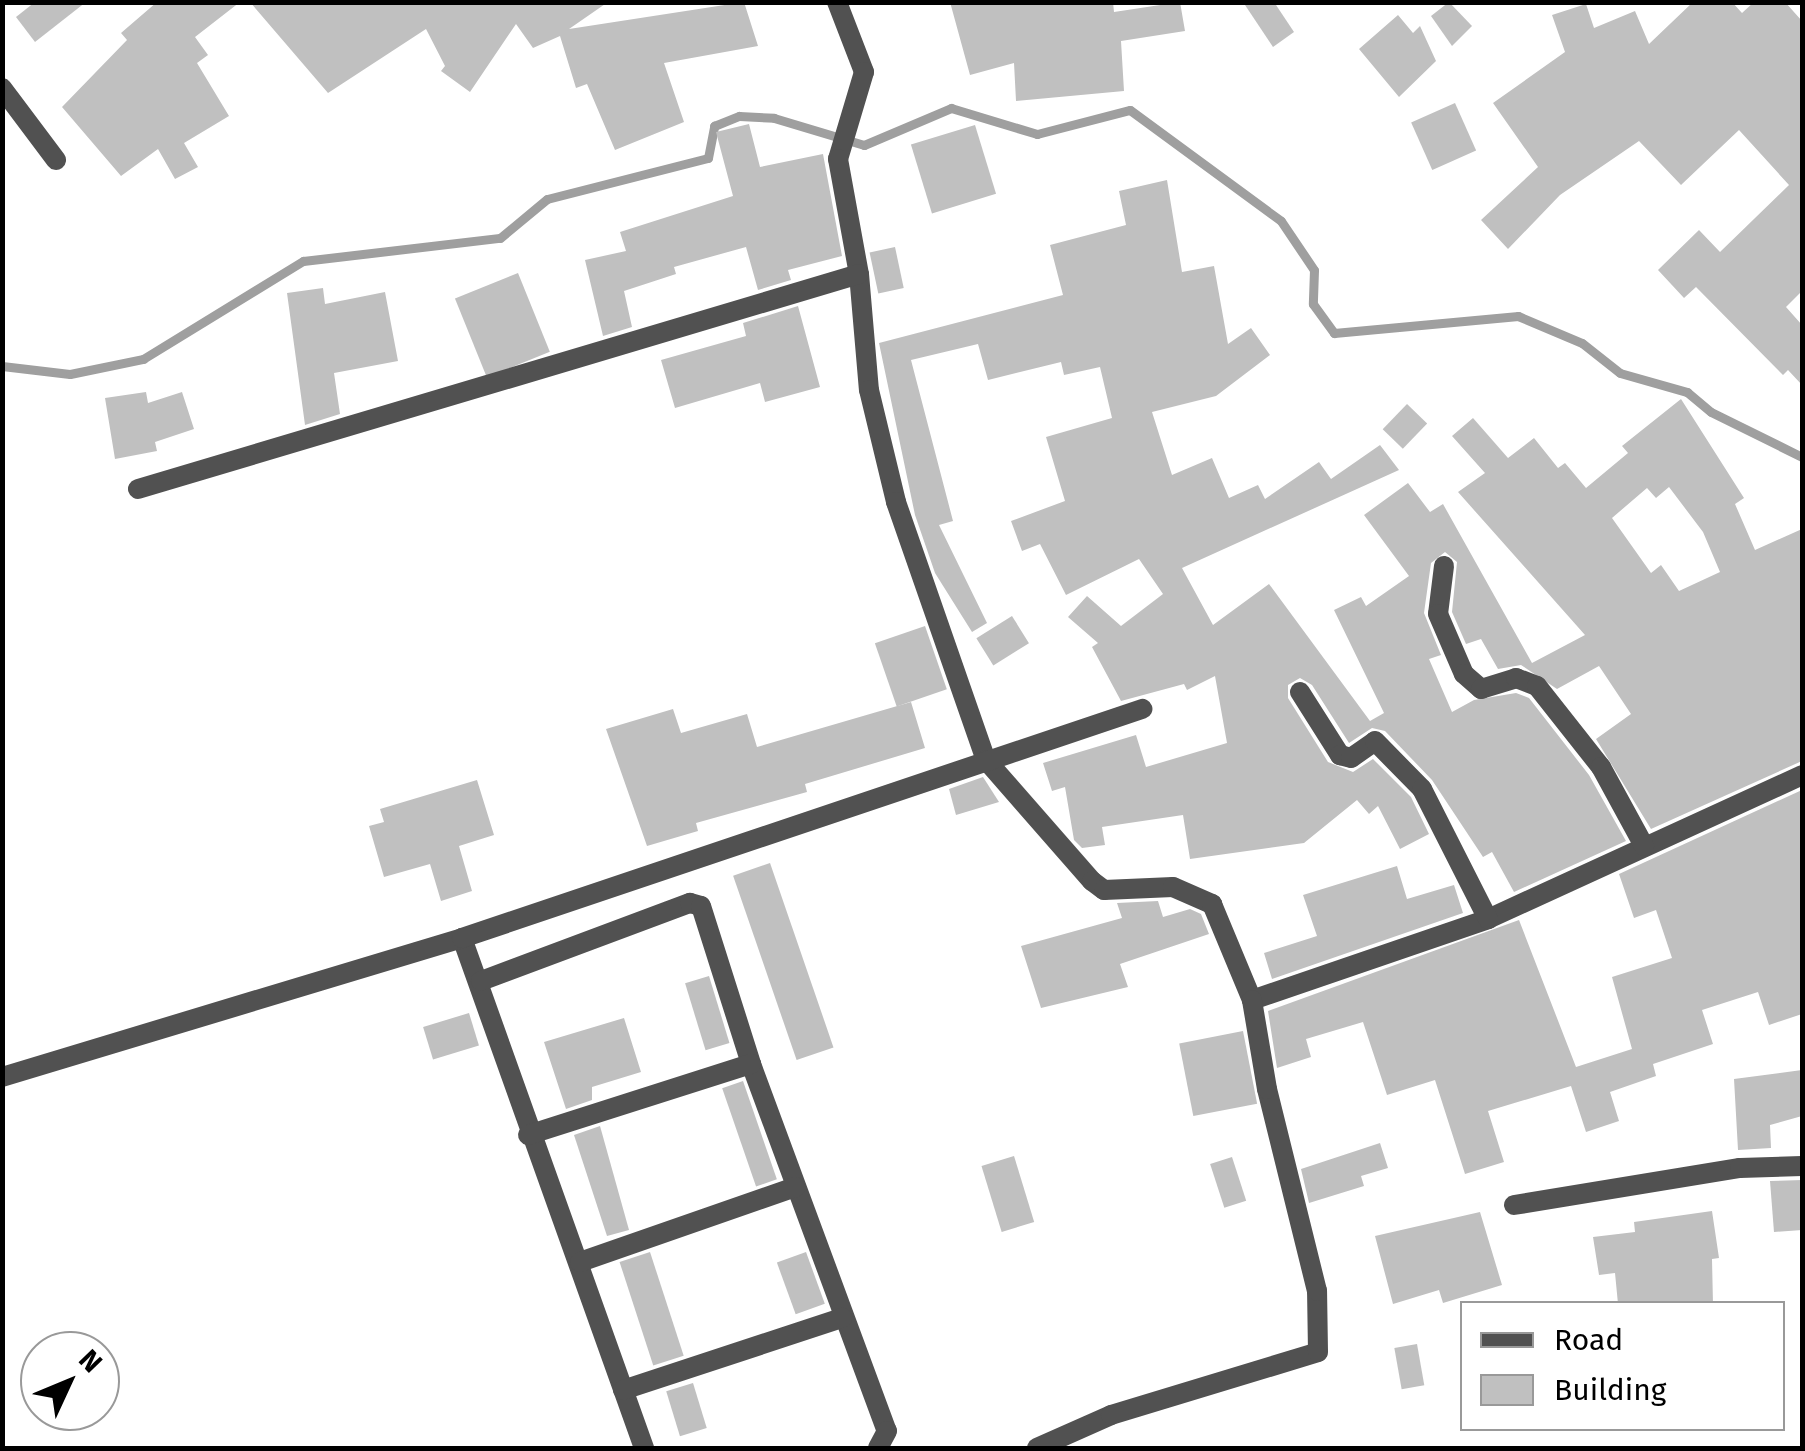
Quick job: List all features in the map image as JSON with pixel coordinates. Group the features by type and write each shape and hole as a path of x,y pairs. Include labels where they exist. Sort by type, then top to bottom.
{"street":[{"path":"838,2 864,72 838,159 859,274 870,390 896,502 986,760 1104,890 1172,887 1212,904 1252,1000 1263,1072 1317,1291 1318,1352 1111,1415 1037,1448"},
{"path":"2,88 56,160"},
{"path":"138,489 859,274"},
{"path":"1444,566 1438,614 1464,674 1482,690 1516,678 1537,686 1600,768 1644,846"},
{"path":"1300,692 1345,760 1375,741 1422,789 1488,919"},
{"path":"2,1077 462,938 1142,709"},
{"path":"1252,1000 1488,919 1802,776"},
{"path":"481,982 696,903 842,1318 887,1431 878,1448"},
{"path":"462,938 481,982 528,1135 580,1262 644,1448"},
{"path":"528,1135 751,1064"},
{"path":"1514,1206 1740,1168 1802,1166"},
{"path":"580,1262 795,1186"},
{"path":"623,1390 842,1318"}],"building":[{"path":"35,2 86,2 35,42 16,17"},
{"path":"157,2 240,2 195,37 208,55 197,63 229,116 184,143 198,167 175,179 158,149 121,176 62,107 127,40 121,33"},
{"path":"250,2 608,2 569,29 744,2 758,46 664,63 684,122 615,150 587,84 576,88 560,36 533,48 516,24 470,92 441,71 445,66 426,29 328,93"},
{"path":"950,2 1113,2 1114,12 1180,2 1185,31 1121,41 1124,91 1016,101 1014,63 970,75"},
{"path":"1243,2 1274,2 1294,32 1273,47"},
{"path":"1449,2 1472,26 1452,46 1431,16"},
{"path":"1693,2 1732,2 1742,13 1754,2 1785,2 1802,21 1802,291 1786,307 1802,325 1802,385 1788,370 1783,375 1696,287 1684,298 1658,270 1699,230 1720,252 1789,185 1739,130 1681,185 1639,141 1560,195 1508,249 1481,220 1538,167 1493,103 1565,52 1552,15 1586,4 1594,28 1635,11 1649,44"},
{"path":"1398,15 1413,33 1420,26 1436,61 1399,97 1359,49"},
{"path":"1455,103 1476,151 1432,170 1411,123"},
{"path":"749,124 760,167 823,154 842,256 788,270 791,280 758,290 746,247 674,267 676,274 624,291 632,327 603,336 585,260 626,251 620,232 733,196 716,132"},
{"path":"975,125 996,194 932,213 911,145"},
{"path":"1167,180 1182,272 1214,266 1228,344 1251,328 1270,355 1216,396 1152,412 1172,475 1212,458 1229,498 1258,485 1265,499 1319,462 1331,479 1380,445 1399,470 1182,568 1213,625 1269,584 1370,721 1384,713 1334,610 1361,597 1366,606 1409,576 1364,515 1408,483 1430,512 1443,504 1532,663 1585,635 1458,492 1485,473 1452,436 1473,418 1508,458 1534,438 1558,468 1565,463 1586,488 1628,453 1622,446 1681,399 1744,498 1735,504 1755,550 1802,529 1802,761 1651,829 1596,739 1631,714 1599,666 1557,689 1521,665 1498,669 1481,639 1466,644 1452,612 1457,562 1445,552 1431,563 1424,613 1441,655 1429,659 1452,712 1474,700 1516,693 1529,698 1589,775 1626,841 1514,892 1492,852 1483,857 1432,780 1385,731 1372,728 1349,743 1312,685 1300,678 1288,685 1288,698 1328,762 1353,772 1373,759 1411,797 1429,834 1400,849 1378,806 1369,814 1357,800 1304,843 1190,859 1183,815 1102,827 1105,845 1082,848 1074,840 1065,787 1052,791 1043,763 1136,735 1146,767 1227,743 1215,676 1187,690 1184,684 1121,701 1092,647 1098,643 1068,617 1087,596 1121,626 1163,594 1139,559 1066,595 1040,544 1022,551 1011,521 1065,501 1046,437 1112,418 1100,367 1064,375 1061,362 988,380 978,344 911,360 953,521 939,525 987,623 972,632 935,573 915,515 879,343 1063,295 1050,245 1126,225 1119,191","holes":["1669,487 1703,532 1720,572 1679,591 1661,565 1651,573 1612,518 1647,488 1656,498"]},
{"path":"895,247 904,288 878,293 870,252"},
{"path":"518,273 550,352 487,377 455,298"},
{"path":"323,288 325,304 385,292 398,361 334,373 340,414 305,425 287,293"},
{"path":"798,306 820,387 765,402 760,383 675,408 661,360 746,336 743,323"},
{"path":"146,392 148,403 182,392 194,429 155,442 157,451 115,459 105,398"},
{"path":"1407,404 1427,423 1403,449 1383,429"},
{"path":"1012,616 1029,643 993,665 976,638"},
{"path":"925,626 947,689 897,707 875,643"},
{"path":"911,702 925,748 805,784 807,792 696,823 698,831 647,846 606,729 673,709 681,733 747,714 757,747"},
{"path":"983,777 999,802 956,815 949,789"},
{"path":"477,780 494,835 459,846 472,891 441,901 430,864 384,877 369,826 384,822 380,809"},
{"path":"1802,790 1802,1014 1769,1025 1758,992 1702,1010 1713,1044 1653,1064 1656,1076 1610,1092 1619,1121 1586,1132 1571,1086 1488,1111 1504,1162 1465,1174 1435,1080 1387,1095 1363,1022 1306,1039 1311,1057 1277,1068 1268,1011 1519,920 1576,1067 1632,1049 1612,977 1672,958 1656,910 1634,918 1619,874"},
{"path":"770,863 833,1047 797,1060 733,876"},
{"path":"1397,866 1407,899 1454,885 1463,913 1272,979 1264,953 1317,936 1303,895"},
{"path":"1158,901 1163,917 1190,909 1201,914 1209,934 1120,964 1128,987 1041,1008 1021,946 1122,918 1117,903"},
{"path":"709,976 729,1043 706,1050 685,983"},
{"path":"469,1013 479,1046 433,1060 423,1027"},
{"path":"624,1018 641,1072 592,1087 592,1100 566,1109 544,1042"},
{"path":"1243,1031 1257,1104 1193,1116 1179,1043"},
{"path":"1802,1070 1802,1116 1770,1125 1771,1148 1738,1150 1734,1079"},
{"path":"743,1081 777,1179 756,1186 722,1088"},
{"path":"600,1126 629,1230 607,1236 574,1135"},
{"path":"1380,1143 1388,1168 1361,1176 1364,1186 1309,1203 1301,1169"},
{"path":"1014,1156 1034,1222 1002,1232 981,1166"},
{"path":"1232,1157 1246,1201 1224,1208 1210,1164"},
{"path":"1802,1180 1802,1230 1774,1232 1770,1181"},
{"path":"1712,1211 1719,1258 1712,1259 1713,1301 1618,1301 1615,1273 1599,1275 1593,1237 1635,1232 1634,1222"},
{"path":"1480,1212 1502,1285 1443,1303 1439,1290 1393,1304 1375,1236"},
{"path":"650,1252 684,1356 653,1366 620,1262"},
{"path":"806,1252 825,1304 796,1314 777,1263"},
{"path":"1417,1344 1424,1385 1402,1389 1394,1348"},
{"path":"693,1383 707,1428 680,1436 666,1391"}],"waterway":[{"path":"2,366 70,374 143,359 303,261 500,238 547,199 708,158 714,126 739,116 774,118 864,145 951,108 1037,134 1130,110 1281,221 1314,270 1313,304 1334,333 1518,316 1582,343 1620,373 1687,392 1711,412 1802,457"}]}
